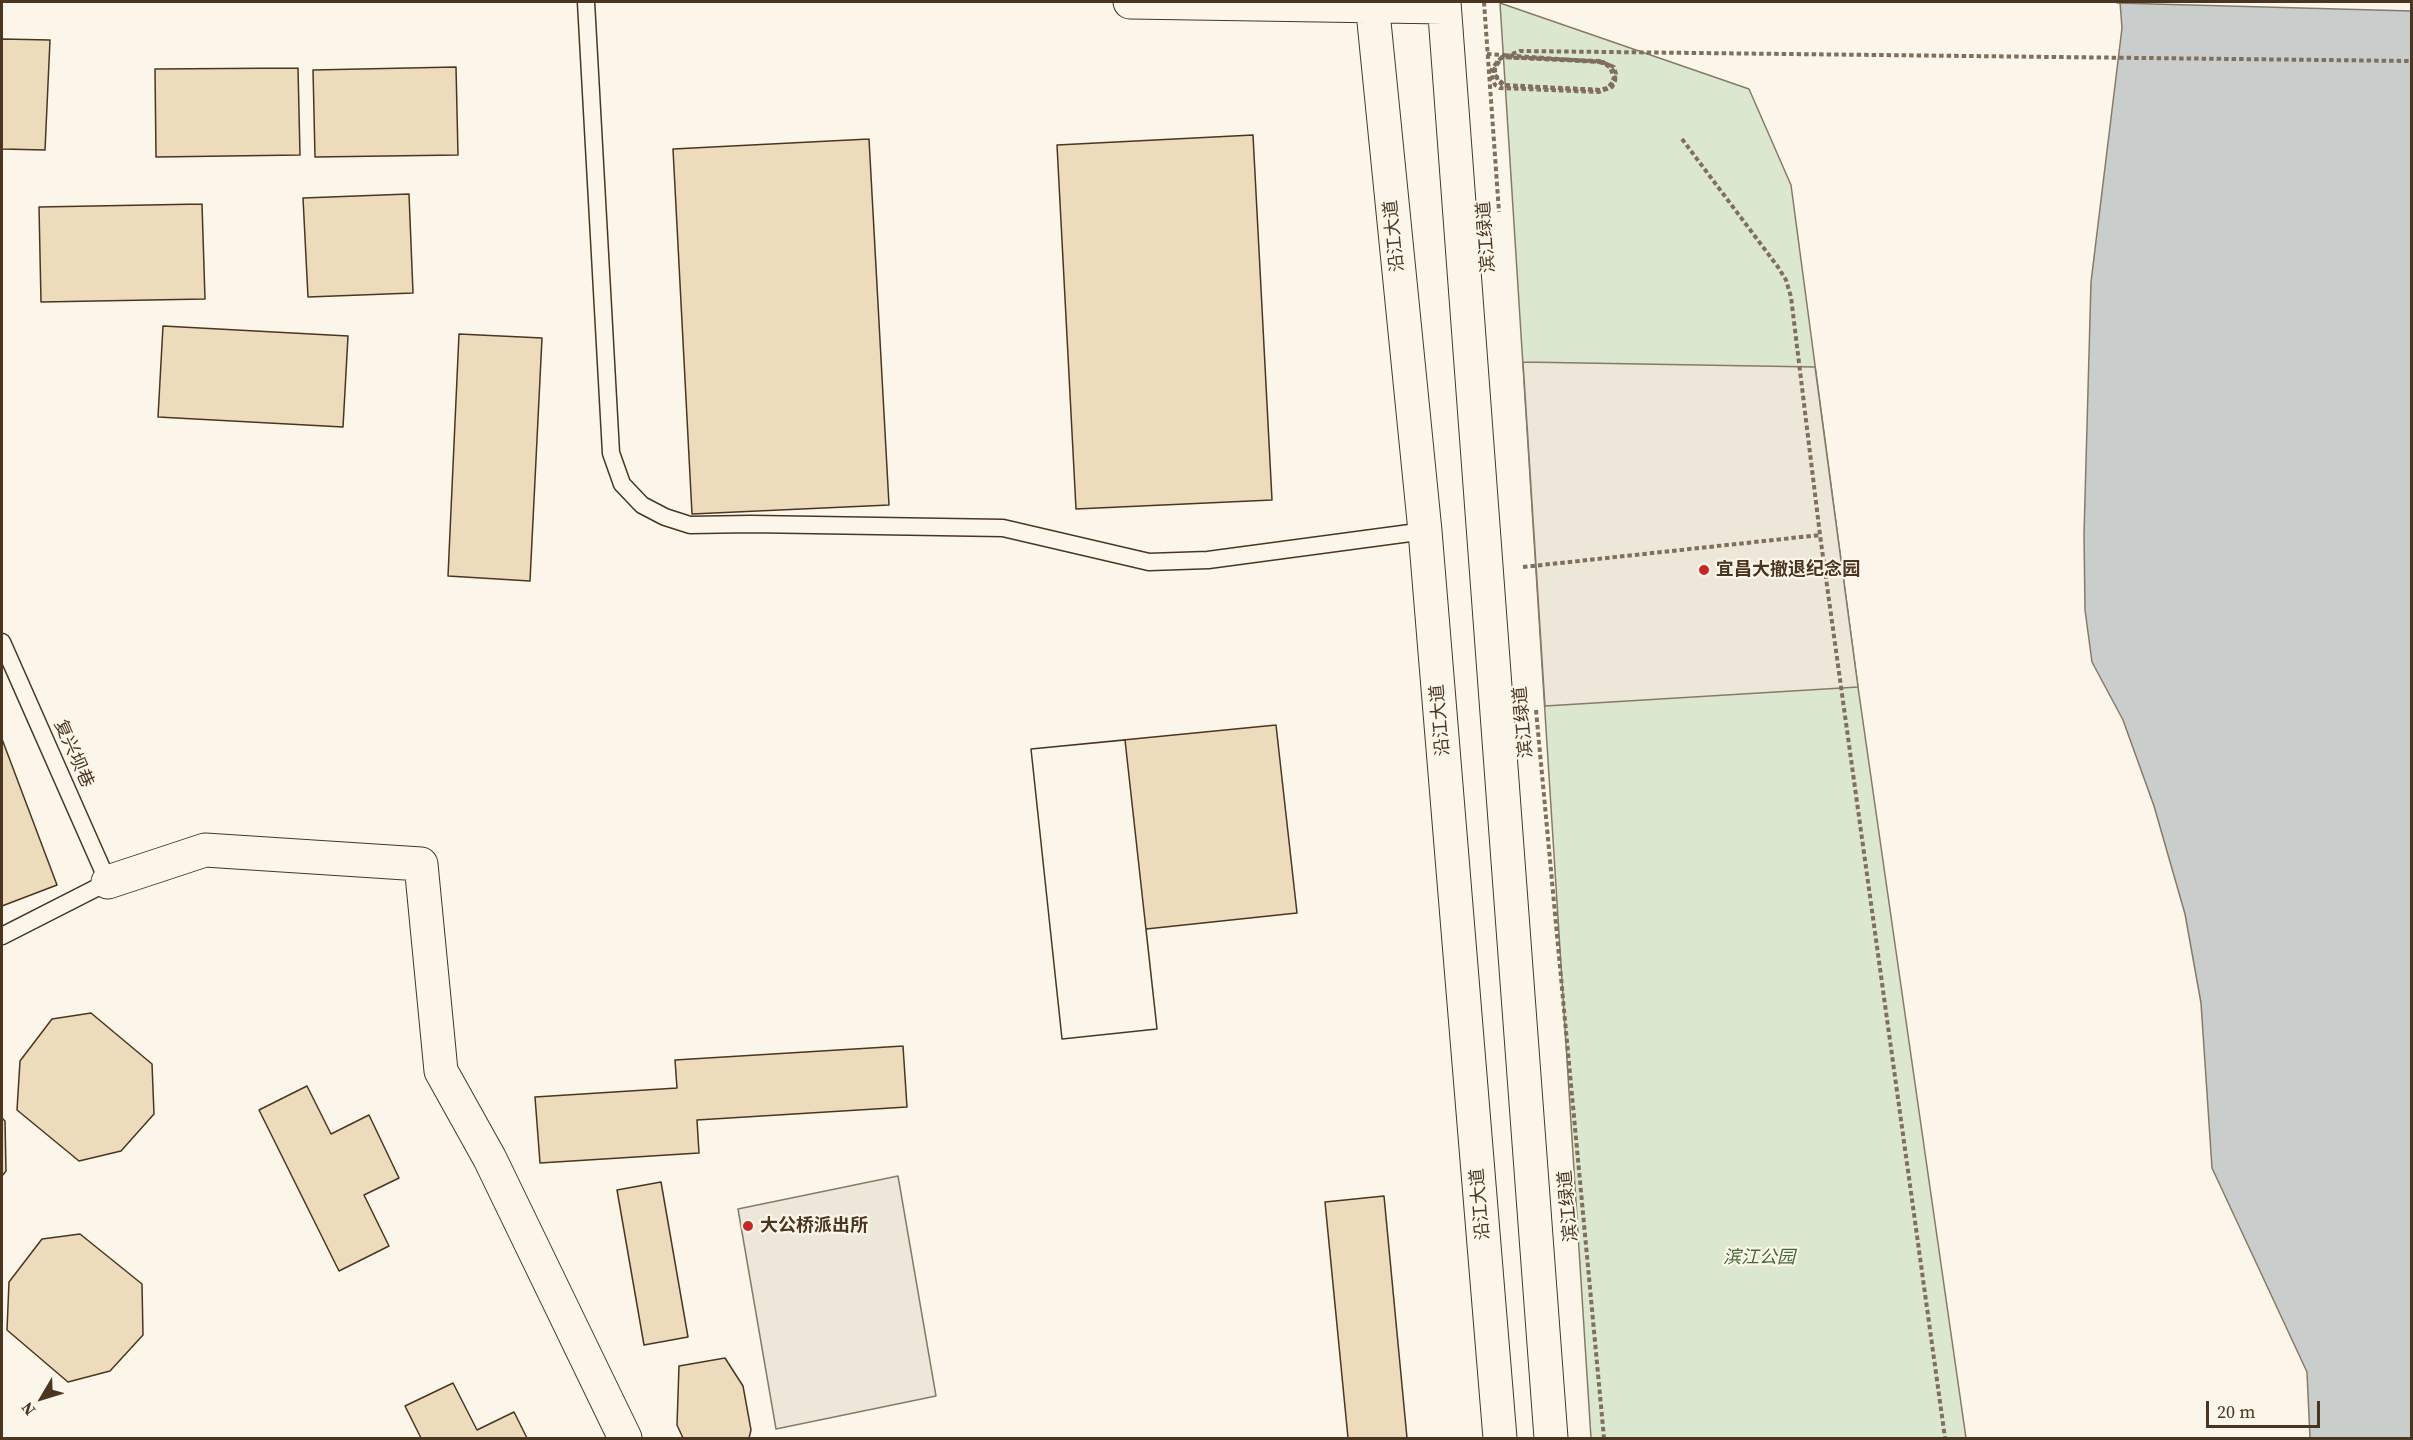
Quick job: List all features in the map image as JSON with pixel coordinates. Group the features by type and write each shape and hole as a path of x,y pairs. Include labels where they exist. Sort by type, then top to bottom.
{"main road":[{"path":"1130,2 1444,4 1551,1438"},
{"name":"沿江大道","path":"1372,4 1425,531 1500,1438"},
{"path":"108,882 205,850 421,864 441,1071 490,1159 625,1438"}],"lane":[{"path":"586,2 611,453 622,484 642,505 665,517 690,525 1003,528 1149,562 1208,560 1425,531"},
{"name":"复兴坝巷","path":"2,642 108,882"},
{"path":"2,936 108,882"}],"path":[{"name":"滨江绿道","path":"1484,2 1500,221"},
{"path":"1447,51 1489,54 1603,62 1609,65 1615,77 1612,84 1600,90 1504,85 1498,81 1495,68 1497,62 1502,57 1513,57 1534,58 1599,62 1609,65 1614,77 1612,84 1607,89 1600,90 1504,86 1498,81 1494,69 1497,62 1502,57 1512,58 1534,58 1568,60 1578,60 1600,61 1608,63 1614,67 1616,81 1612,87 1599,92 1500,88 1495,85 1491,74 1492,68 1501,58 1511,55 1520,51 2412,62"},
{"path":"1682,139 1786,280 1791,297 1820,535 1945,1438"},
{"path":"1523,567 1820,535"},
{"path":"1522,555 1524,579"},
{"name":"滨江绿道","path":"1535,698 1604,1438"}],"green space":[{"name":"滨江公园","path":"1500,3 1749,89 1791,185 1858,687 1966,1438 1591,1438"}],"shaded area":[{"path":"2120,2 2411,2 2411,1438 2310,1438 2307,1372 2212,1168 2201,1003 2185,914 2154,806 2123,720 2092,662 2085,610 2084,534 2091,282 2122,28"},
{"path":"1523,362 1815,367 1858,687 1545,706"},
{"path":"898,1176 936,1396 776,1429 738,1209"}],"pier":[{"path":"2411,2 2412,11 2117,3"}],"building":[{"path":"2,39 50,40 45,150 2,149"},
{"path":"456,67 458,155 315,157 313,70"},
{"path":"298,68 300,155 156,157 155,69"},
{"path":"1253,135 1272,500 1076,509 1057,145"},
{"path":"869,139 889,505 692,514 673,149"},
{"path":"409,194 413,293 308,297 303,198"},
{"path":"202,204 205,299 41,302 39,207"},
{"path":"163,326 348,336 343,427 158,417"},
{"path":"459,334 542,338 530,581 448,576"},
{"path":"1276,725 1297,913 1146,929 1157,1029 1062,1039 1031,749"},
{"path":"2,739 57,885 2,906"},
{"path":"1125,740 1157,1029 1062,1039 1031,749"},
{"path":"91,1013 152,1064 154,1114 121,1151 79,1161 17,1110 20,1061 52,1019"},
{"path":"903,1046 907,1107 697,1120 699,1153 540,1163 535,1097 677,1088 675,1060"},
{"path":"307,1086 331,1134 369,1115 399,1178 364,1195 389,1246 339,1271 259,1110"},
{"path":"2,1118 5,1121 6,1171 2,1176"},
{"path":"661,1182 688,1337 644,1345 617,1190"},
{"path":"1384,1196 1407,1438 1348,1438 1325,1202"},
{"path":"80,1234 142,1284 143,1335 110,1371 68,1382 7,1330 9,1282 42,1239"},
{"path":"725,1358 743,1386 751,1430 749,1438 683,1438 677,1425 679,1366"},
{"path":"453,1383 477,1430 514,1412 527,1438 421,1438 405,1406"}],"place":[{"name":"宜昌大撤退纪念园","path":"1704,570"},
{"name":"大公桥派出所","path":"748,1226"}]}
